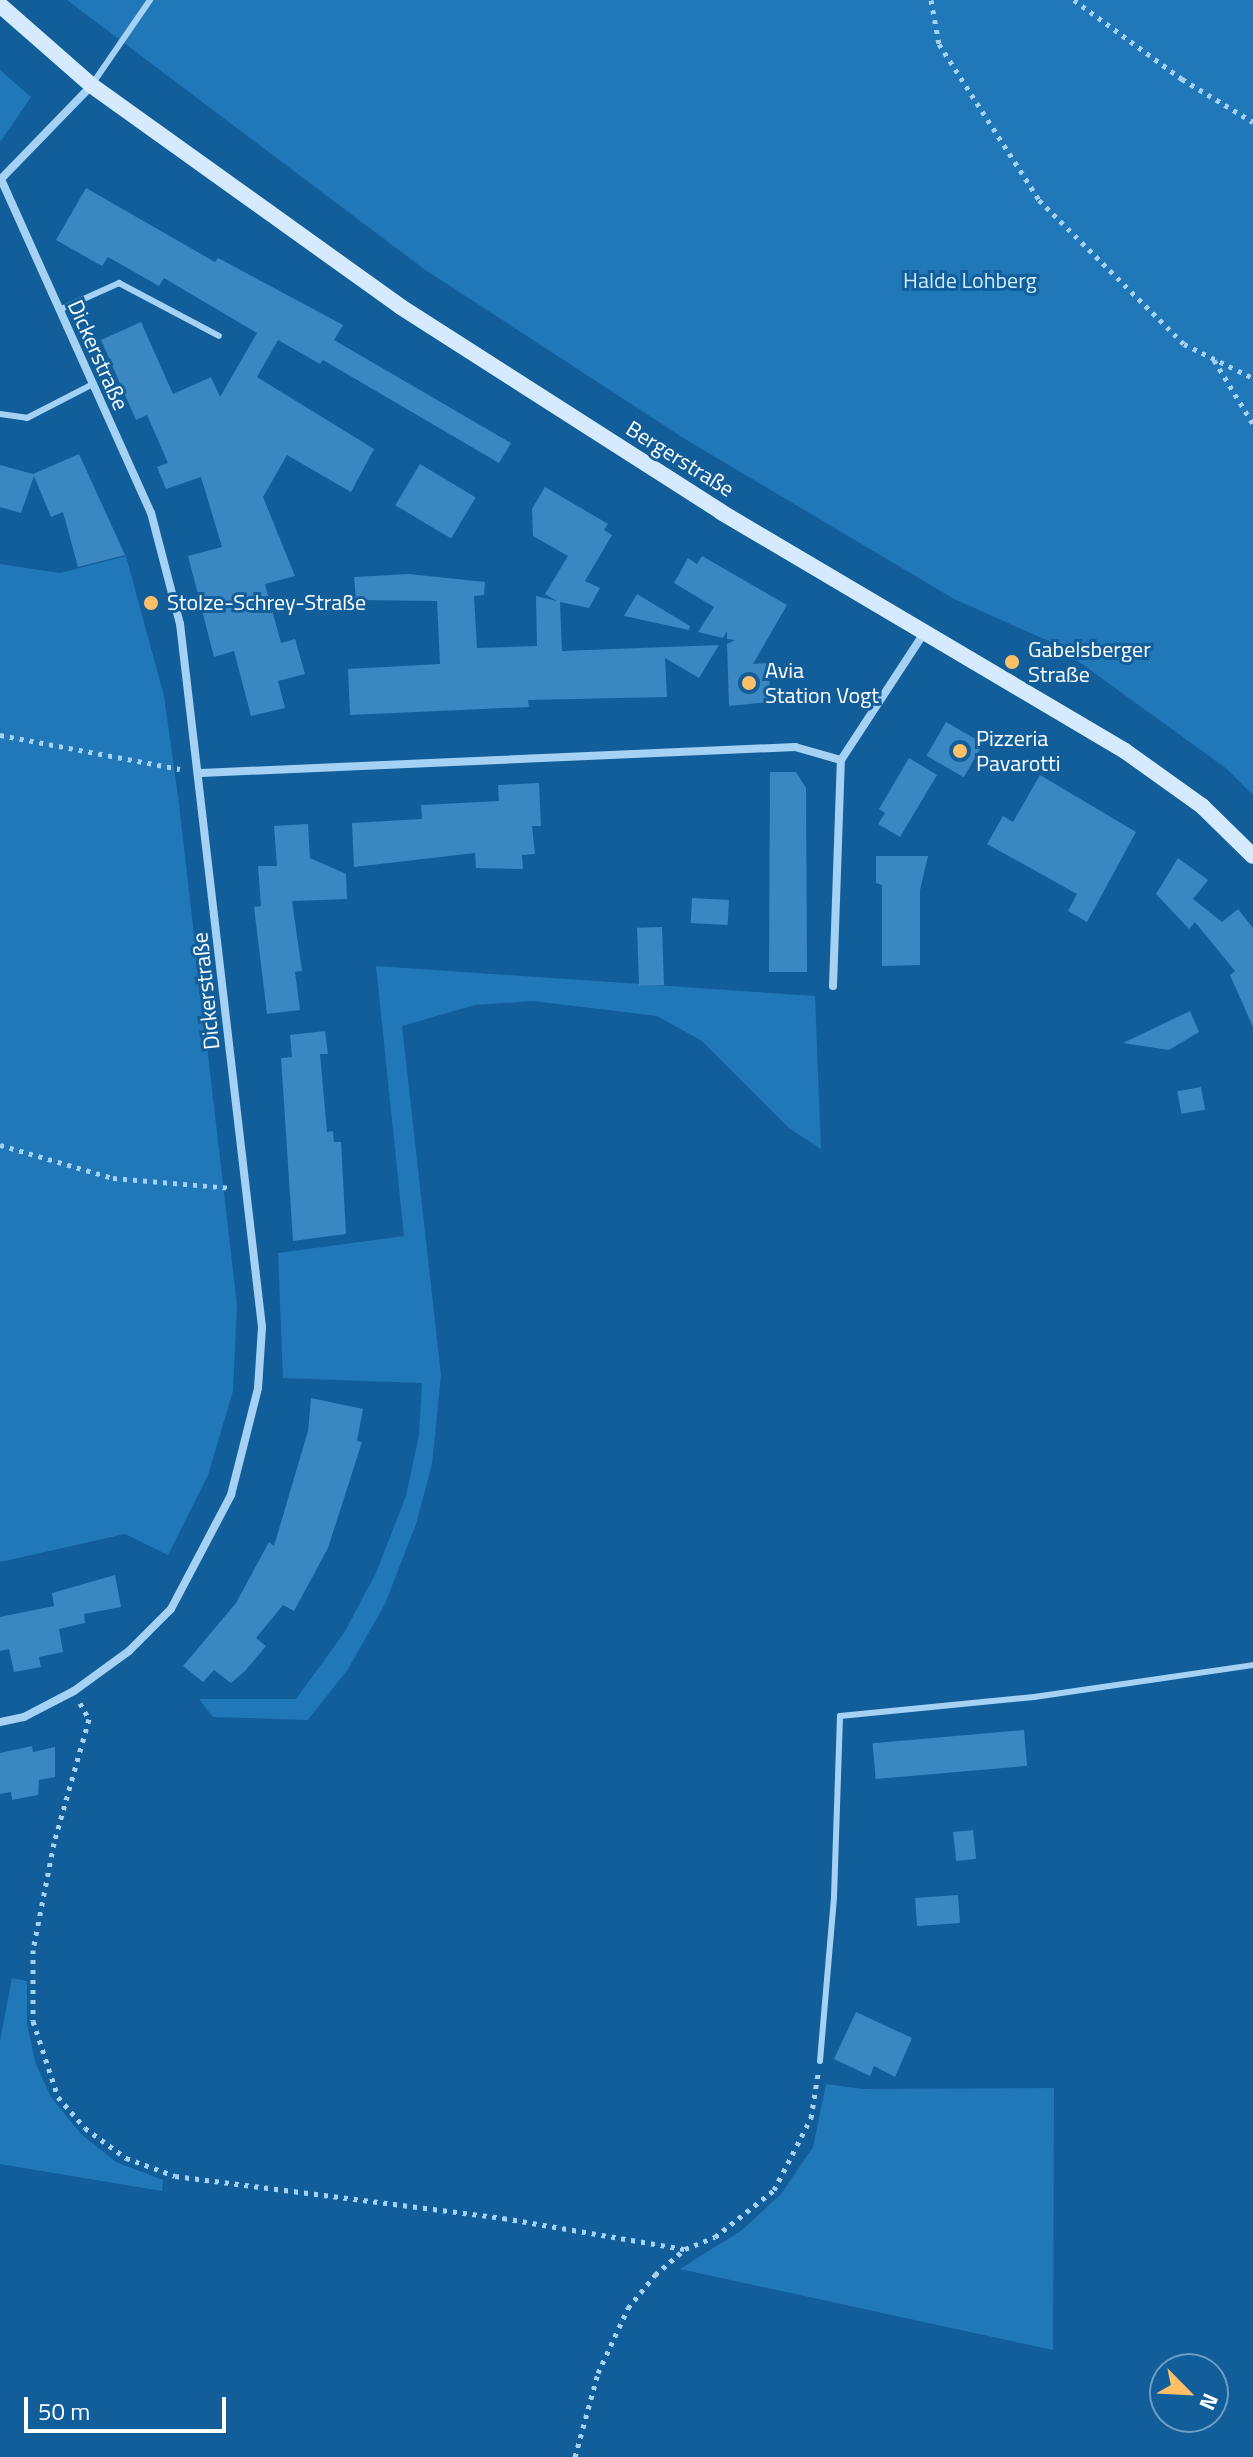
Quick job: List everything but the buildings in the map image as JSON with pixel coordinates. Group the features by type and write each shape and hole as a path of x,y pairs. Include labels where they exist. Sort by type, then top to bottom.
{"main road":[{"name":"Bergerstraße","path":"0,5 91,85 401,307 924,633 1163,775 1253,856"}],"street":[{"path":"1,179 91,85"},
{"name":"Dickerstraße","path":"0,1722 24,1717 74,1691 129,1651 171,1609 231,1495 258,1388 262,1327 244,1189 201,773 180,624 151,513 1,179"},
{"path":"833,986 841,760 924,633"},
{"path":"201,773 795,747 841,760"}],"lane":[{"path":"91,85 150,0"},
{"path":"59,310 119,283 219,336"},
{"path":"0,414 27,418 93,384"},
{"path":"820,2061 834,1897 840,1716 1034,1697 1253,1665"}],"path":[{"path":"931,0 939,44 1039,200 1184,344 1253,378"},
{"path":"1074,0 1182,79 1253,122"},
{"path":"1213,358 1253,424"},
{"path":"0,735 201,773"},
{"path":"0,1145 113,1178 244,1189"},
{"path":"74,1691 89,1719 54,1843 33,1950 33,2021 58,2097 85,2128 126,2158 175,2176 503,2218 685,2249"},
{"path":"575,2457 612,2339 655,2275 685,2249 715,2237 774,2190 811,2118 820,2061"}],"green space":[{"name":"Halde Lohberg","path":"67,0 1253,0 1253,795 1227,769 1053,643 954,599 685,439 424,269"},
{"path":"0,70 31,97 0,142"},
{"path":"126,556 164,696 178,796 237,1305 233,1391 208,1475 168,1555 125,1534 0,1562 0,564 60,573"},
{"path":"376,966 815,996 821,1149 789,1128 702,1041 657,1016 533,1001 475,1005 402,1026 441,1375 432,1464 416,1524 385,1604 348,1669 308,1720 213,1717 199,1699 296,1699 344,1633 376,1573 406,1496 419,1435 422,1383 283,1378 278,1253 404,1236"},
{"path":"12,1978 27,1981 27,2023 35,2062 51,2097 82,2135 116,2162 163,2180 162,2191 0,2164 0,2041"},
{"path":"826,2084 863,2089 1054,2088 1053,2350 680,2269 742,2230 781,2194 813,2147"}],"place":[{"name":"Stolze-Schrey-Straße","path":"151,603"},
{"name":"Gabelsberger Straße","path":"1012,662"},
{"name":"Avia Station Vogt","path":"749,683"},
{"name":"Pizzeria Pavarotti","path":"960,751"}]}
